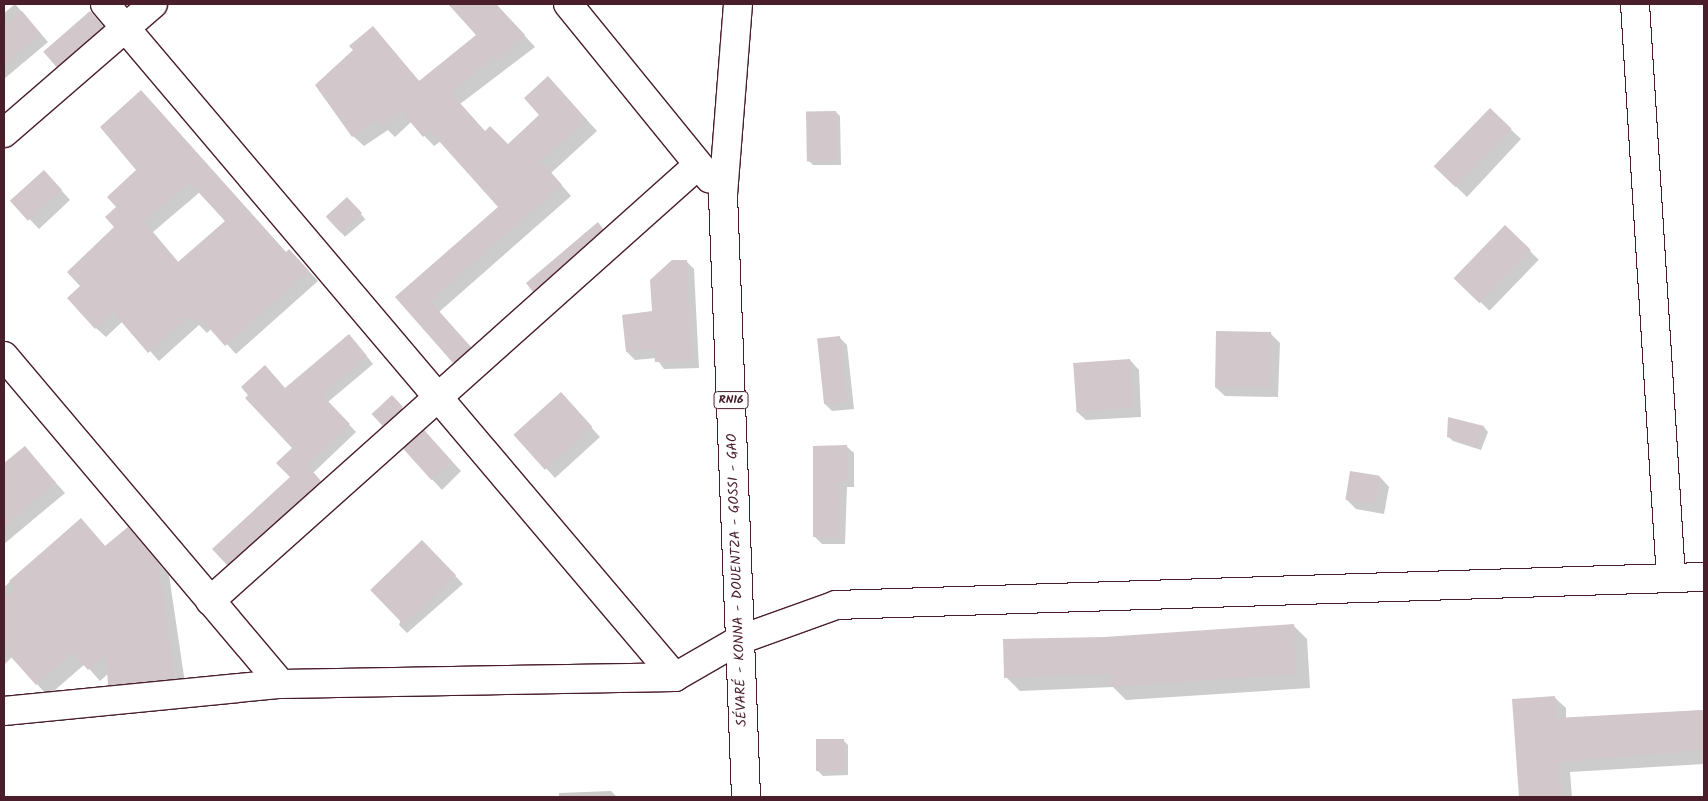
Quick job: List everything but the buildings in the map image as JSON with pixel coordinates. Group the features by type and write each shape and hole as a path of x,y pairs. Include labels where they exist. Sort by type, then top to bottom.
{"street":[{"path":"105,4 675,677"},
{"path":"4,133 153,4"},
{"path":"568,4 723,195"},
{"name":"SÉVARÉ - KONNA - DOUENTZA - GOSSI - GAO","path":"738,4 723,195 746,797"},
{"path":"1636,4 1671,578"},
{"path":"210,601 698,165"},
{"path":"4,356 280,684"},
{"path":"4,711 280,684 675,677 739,640 836,605 1704,577"}]}
